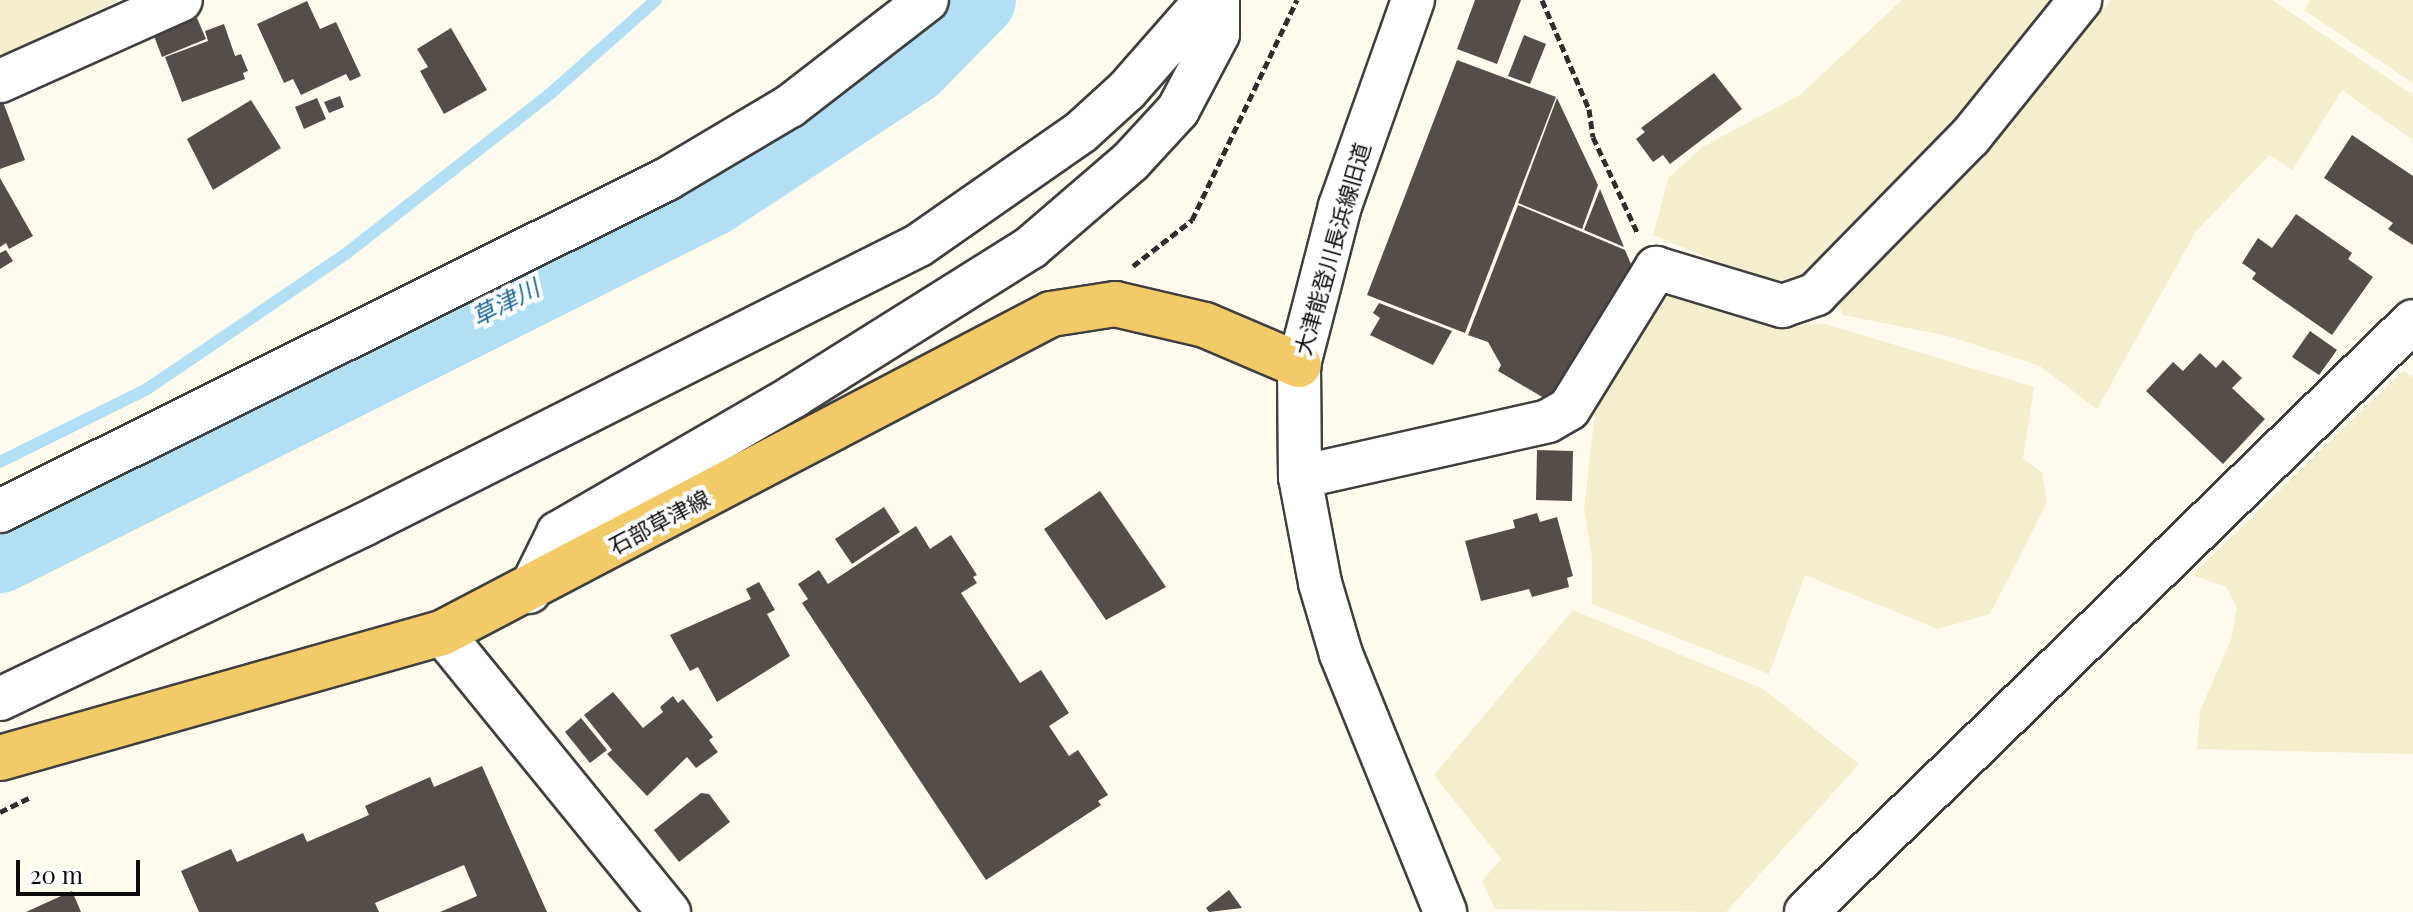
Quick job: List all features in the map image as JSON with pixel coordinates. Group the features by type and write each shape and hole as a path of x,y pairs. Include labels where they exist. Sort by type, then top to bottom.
{"main road":[{"name":"石部草津線","path":"0,758 442,633 529,592 1051,314 1115,304 1205,325 1299,365"}],"street":[{"path":"0,81 181,0"},
{"path":"0,511 422,306 667,179 790,106 927,0"},
{"path":"0,699 365,524 919,245 1081,132 1127,90 1206,0"},
{"path":"529,592 558,533 794,396 1041,238 1131,161 1178,110 1218,34 1218,0"},
{"name":"大津能登川長浜線旧道","path":"1413,0 1340,206 1299,365 1300,477 1320,583 1341,654 1445,912"},
{"path":"1300,477 1548,421 1569,409 1656,268 1782,306 1816,294 1970,137 2080,0"},
{"path":"1806,912 2413,321"},
{"path":"442,633 669,912"}],"path":[{"path":"1115,304 1124,275 1192,220 1297,0"},
{"path":"1542,0 1589,109 1593,137 1656,268"}],"shaded area":[{"path":"0,0 118,0 0,58"},
{"path":"1902,0 2067,0 2044,32 1810,278 1783,289 1653,235 1669,177 1704,146 1800,95"},
{"path":"2111,0 2272,0 2413,95 2413,140 2342,90 2292,170 2270,155 2196,231 2097,409 2040,366 1948,336 1843,315 1835,295 1978,157"},
{"path":"2310,0 2413,0 2413,83 2304,10"},
{"path":"1668,296 1784,325 1826,324 2034,387 2023,459 2042,472 2047,503 1990,614 1938,629 1805,575 1769,674 1592,604 1592,557 1584,509 1596,405 1637,333"},
{"path":"2403,371 2413,377 2413,754 2197,749 2200,711 2231,640 2237,608 2226,587 2192,575"},
{"path":"1573,610 1763,689 1859,764 1726,912 1495,909 1482,881 1501,859 1434,775"}],"building":[{"path":"1475,0 1521,0 1497,64 1457,49"},
{"path":"307,1 320,29 336,22 361,76 350,81 346,74 301,95 293,79 284,83 257,24"},
{"path":"197,18 206,39 162,57 154,36"},
{"path":"224,24 235,56 241,54 248,71 243,73 245,79 182,102 165,57 208,41 205,31"},
{"path":"451,28 487,90 444,114 420,71 428,67 417,49"},
{"path":"1524,35 1546,44 1530,84 1508,76"},
{"path":"1457,60 1556,97 1465,333 1367,295"},
{"path":"1714,73 1742,109 1670,164 1663,155 1653,162 1636,139 1645,132 1641,128"},
{"path":"340,96 344,107 329,113 324,102"},
{"path":"317,98 326,119 304,129 295,107"},
{"path":"1557,98 1598,185 1582,229 1518,203"},
{"path":"251,100 281,148 213,190 187,139"},
{"path":"3,102 25,160 0,169 0,103"},
{"path":"2352,135 2413,176 2413,245 2388,229 2393,223 2324,178"},
{"path":"0,178 33,236 9,249 6,243 0,247"},
{"path":"1600,189 1624,247 1584,230"},
{"path":"1518,205 1625,250 1633,269 1561,390 1544,398 1498,371 1501,365 1488,342 1468,335"},
{"path":"2296,214 2352,253 2348,259 2373,277 2332,335 2252,279 2256,273 2242,263 2258,238 2272,248"},
{"path":"6,250 13,261 0,269 0,253"},
{"path":"1379,303 1452,331 1433,365 1370,335 1380,318 1373,313"},
{"path":"2310,331 2337,350 2319,375 2292,357"},
{"path":"2200,353 2216,368 2223,360 2242,378 2232,388 2265,419 2223,464 2146,391 2173,362 2183,371"},
{"path":"1537,450 1573,451 1572,501 1536,500"},
{"path":"1100,491 1166,587 1106,620 1044,529"},
{"path":"884,507 900,532 852,564 835,539"},
{"path":"1537,513 1540,522 1557,517 1573,576 1567,578 1569,587 1532,597 1529,589 1481,601 1465,541 1515,528 1513,520"},
{"path":"916,526 930,549 951,535 977,575 973,577 977,583 961,593 1020,683 1041,670 1069,713 1049,726 1069,756 1078,750 1108,795 1098,801 1101,805 986,880 802,603 808,599 798,584 819,570 828,584"},
{"path":"759,582 775,610 767,614 790,656 717,702 698,667 690,671 670,635 751,599 746,589"},
{"path":"613,692 643,728 663,712 660,707 673,696 678,703 683,699 713,737 709,740 718,752 696,768 687,757 647,796 607,754 612,750 584,715"},
{"path":"581,718 607,750 590,763 565,732"},
{"path":"482,766 547,912 440,912 477,896 464,865 375,903 379,912 199,912 181,871 231,849 237,862 303,833 307,842 369,815 365,806 430,777 434,787"},
{"path":"701,793 709,794 730,822 679,862 654,830"},
{"path":"1229,890 1242,908 1209,912 1206,908"},
{"path":"72,891 81,912 26,912"}],"waterway":[{"path":"0,462 147,389 347,253 551,93 656,0"},
{"name":"草津川","path":"0,556 712,199 913,67 979,0"}]}
